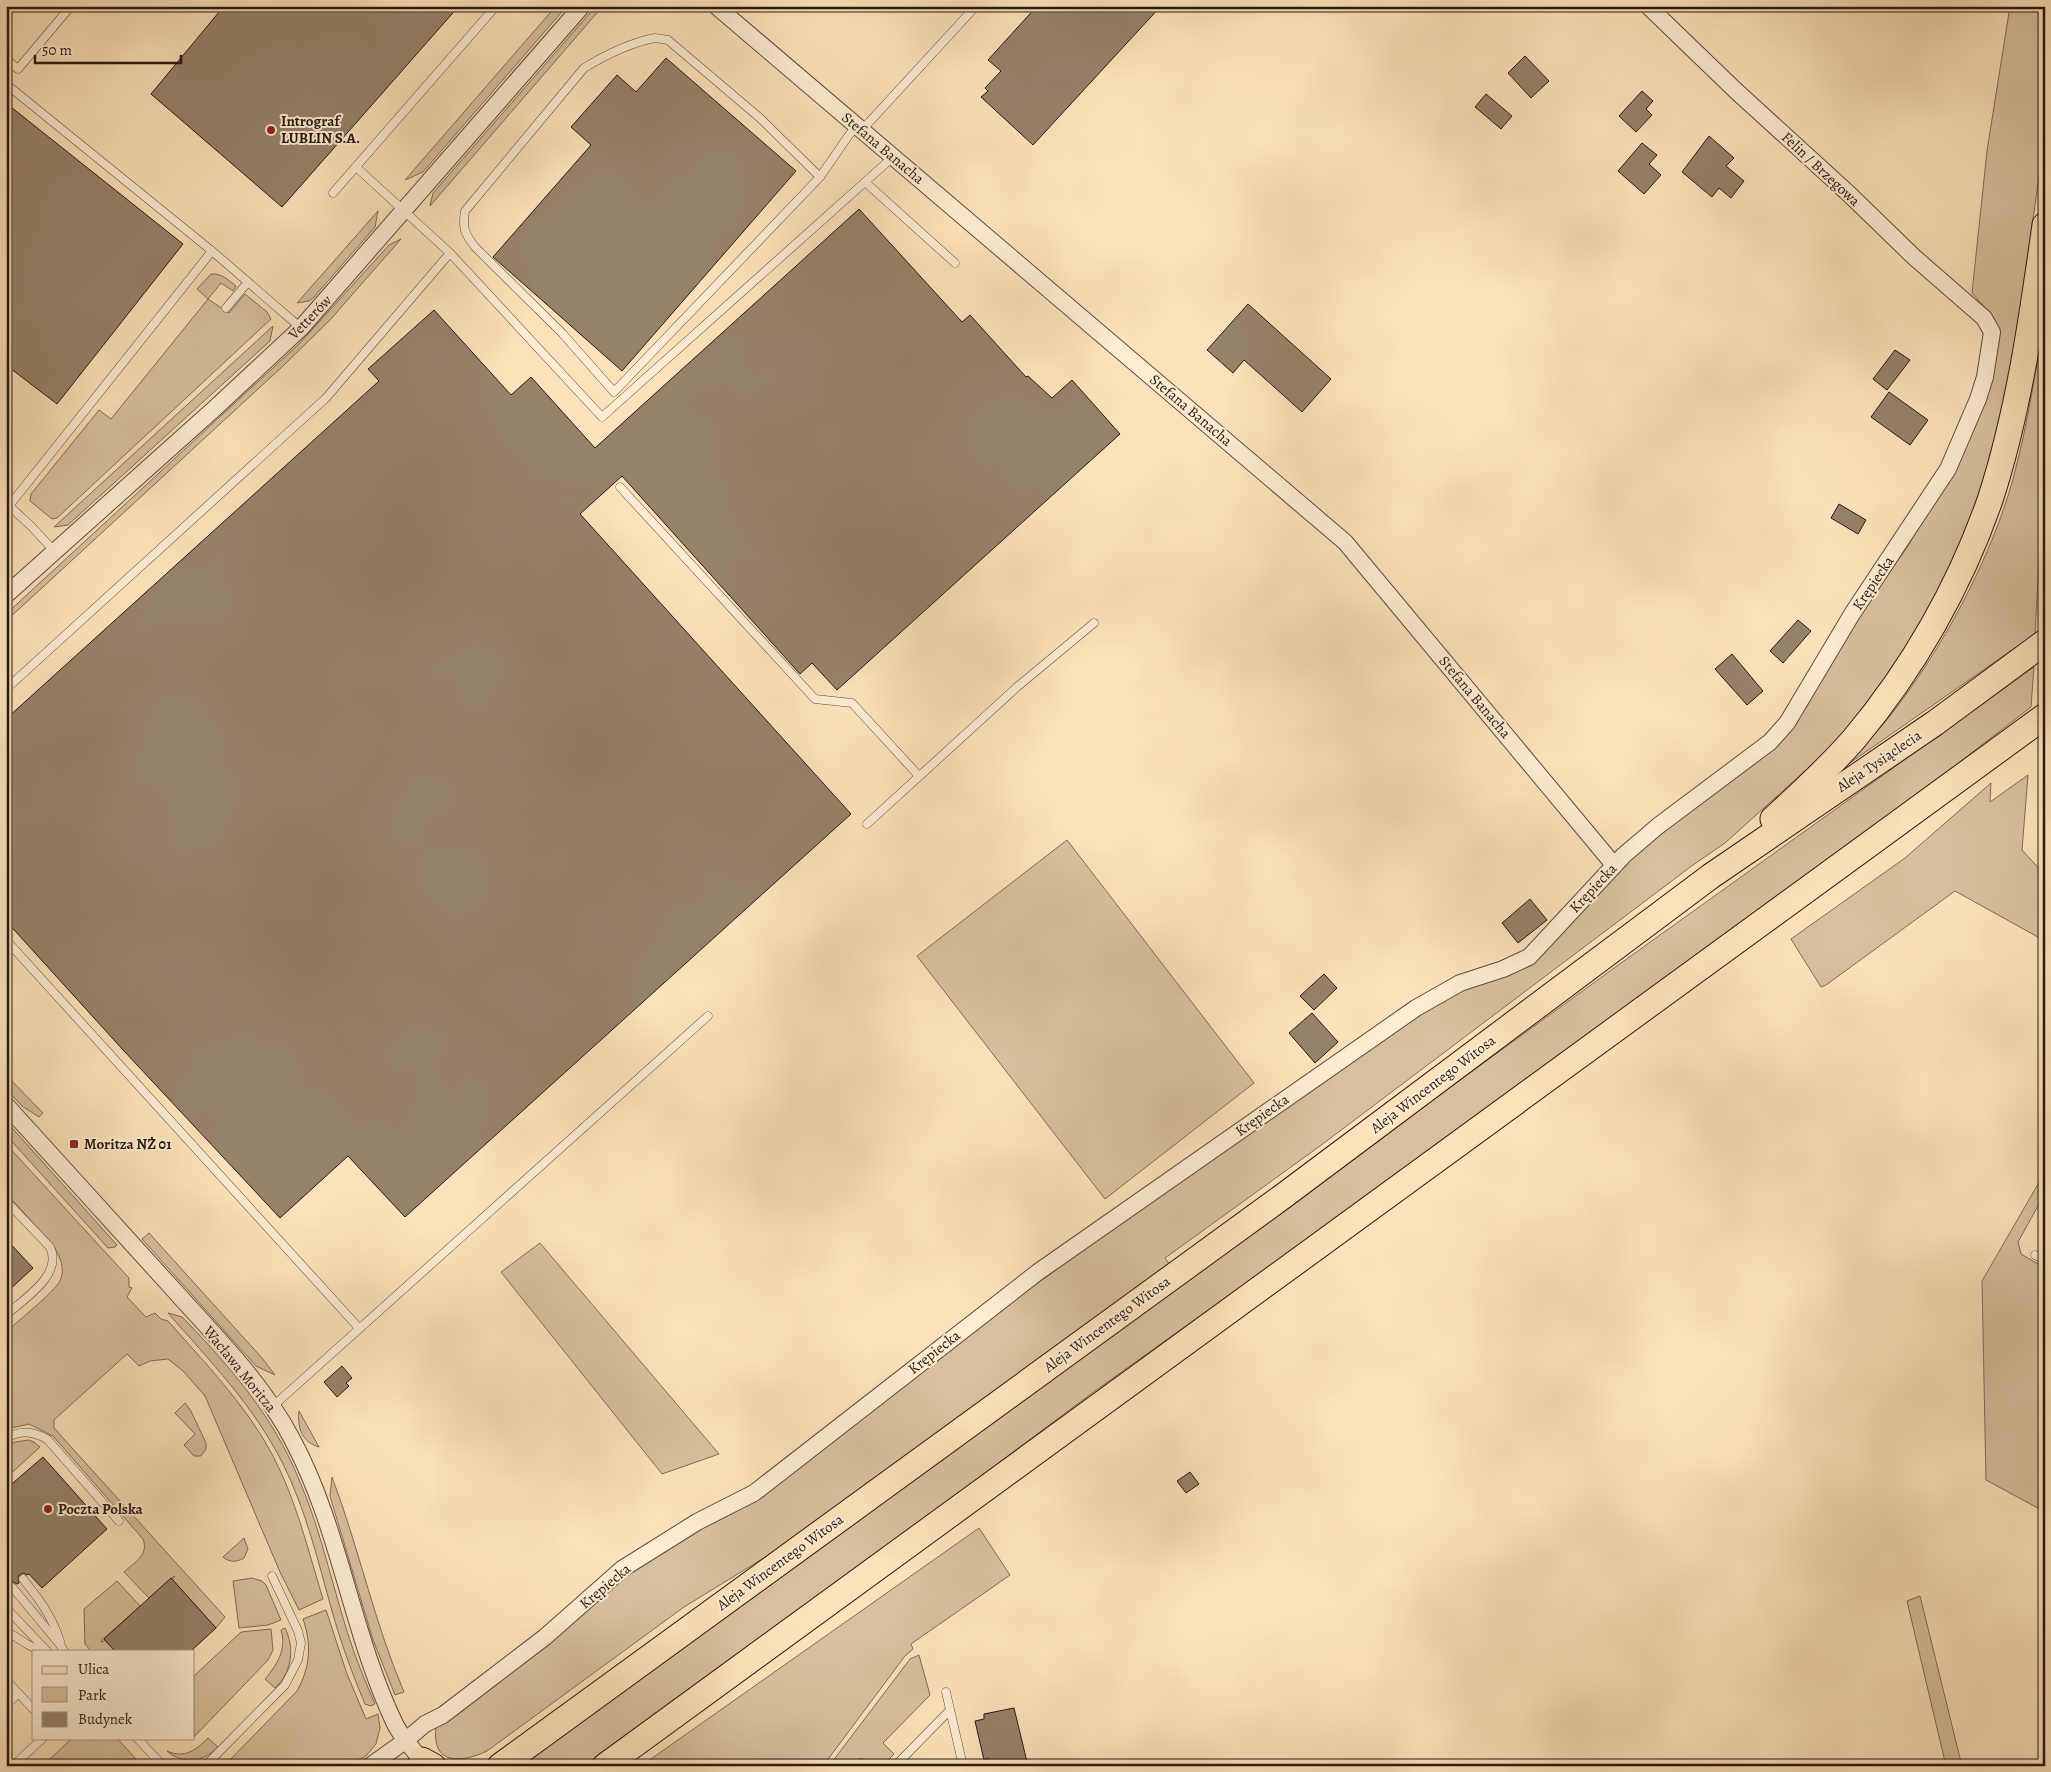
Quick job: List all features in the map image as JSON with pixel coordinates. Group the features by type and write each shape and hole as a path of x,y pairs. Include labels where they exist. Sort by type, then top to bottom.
{"main road":[{"path":"1711,876 1829,766 1854,738 1911,661 1935,622 1957,580 1975,539 2001,463 2020,381 2045,225"},
{"name":"Aleja Tysiąclecia","path":"1711,876 1935,723 2045,642"},
{"path":"605,1766 2045,716"},
{"path":"2015,738 2045,723"},
{"name":"Aleja Wincentego Witosa","path":"500,1766 1282,1197 1711,876"}],"street":[{"name":"Vetterów","path":"6,596 56,553 301,328 582,6"},
{"name":"Stefana Banacha","path":"716,6 1345,542 1614,865"},
{"name":"Felin / Brzegowa","path":"1648,6 1914,257 1984,318 1992,332"},
{"name":"Krępiecka","path":"370,1766 425,1724 443,1715 546,1637 622,1569 697,1522 754,1493 1038,1272 1391,1025 1416,1008 1460,983 1503,969 1528,957 1614,865 1658,826 1770,742 1787,723 1852,614 1948,469 1980,392 1989,355 1992,332"},
{"name":"Wacława Moritza","path":"6,1105 225,1347 272,1407 308,1470 324,1512 364,1648 394,1721 405,1740 427,1764"}],"lane":[{"path":"6,59 18,69 71,6"},
{"path":"333,193 496,6"},
{"path":"820,177 760,118 668,40 655,38 638,41 610,52 584,68 465,211 463,223 465,232 475,247 562,333 614,392 820,177 849,135 859,128 976,6"},
{"path":"6,84 212,251 301,328"},
{"path":"356,167 450,253 602,417 893,157"},
{"path":"865,182 955,263"},
{"path":"56,553 41,536 7,505 212,251"},
{"path":"6,689 326,398 450,253"},
{"path":"226,308 248,282"},
{"path":"620,487 815,699 852,703 919,776"},
{"path":"868,824 1017,687 1094,623"},
{"path":"6,940 359,1328"},
{"path":"272,1407 708,1016"},
{"path":"6,1202 50,1247 54,1256 53,1268 46,1278 6,1315"},
{"path":"2035,1255 2045,1260"},
{"path":"6,1438 26,1432 38,1434 46,1439 119,1521"},
{"path":"205,1766 284,1685 298,1660 301,1642 298,1631 272,1576"},
{"path":"23,1579 45,1606 55,1625 62,1648"},
{"path":"13,1588 62,1648"},
{"path":"6,1608 46,1650"},
{"path":"6,1631 38,1650"},
{"path":"6,1680 32,1708"},
{"path":"946,1692 963,1766"},
{"path":"6,1705 18,1694"},
{"path":"895,1766 950,1710"},
{"path":"13,1766 41,1740"},
{"path":"139,1740 163,1766"}],"green space":[{"path":"556,6 567,6 423,172 405,180"},
{"path":"596,6 603,6 430,206 433,193"},
{"path":"2010,6 2045,6 2045,135 2017,331 2008,383 1990,462 1963,543 1929,611 1885,680 1836,743 1725,843 1693,865 1320,1146 1165,1258 1170,1265 793,1540 684,1607 487,1751 468,1758 459,1759 443,1755 438,1749 436,1727 620,1580 1433,1002 1519,968 1616,872 1663,831 1792,726 1807,706 1824,671 1849,630 1908,546 1975,427 1993,367 1996,335 1994,318 1972,293 1987,151"},
{"path":"378,211 375,227 314,297 309,301 297,303"},
{"path":"401,239 330,320 283,366 6,621 6,614 299,344 389,245"},
{"path":"211,274 222,276 236,286 233,291 221,283 208,299 197,289"},
{"path":"245,294 267,312 271,319 57,518 52,519 30,501 31,494 99,410 111,419 208,299 229,313"},
{"path":"2045,308 2045,457 2035,634 1847,765 1890,716 1928,663 1946,634 1992,541 2013,479 2028,416"},
{"path":"273,326 270,341 68,525 54,527"},
{"path":"2034,667 2031,707 1876,827 1541,1072 1088,1396 838,1583 588,1766 517,1766 1621,963"},
{"path":"2028,775 2022,850 2045,875 2045,941 1955,891 1821,987 1791,939 1905,858 1991,783 1990,802"},
{"path":"1067,840 1254,1083 1105,1199 917,956"},
{"path":"6,1075 43,1113 39,1117 22,1106 6,1089"},
{"path":"6,1121 117,1245 115,1247 108,1248 6,1135"},
{"path":"6,1144 129,1278 129,1287 132,1288 127,1297 146,1317 155,1313 161,1319 168,1321 250,1418 272,1454 288,1489 323,1599 299,1610 280,1572 205,1396 183,1371 168,1359 150,1361 139,1366 127,1354 54,1420 54,1428 225,1617 216,1628 172,1579 174,1576 149,1598 124,1572 143,1554 143,1539 53,1436 29,1424 6,1429 6,1332 56,1286 62,1276 62,1266 52,1244 6,1193"},
{"path":"2045,1172 2045,1202 2038,1206 2018,1242 2021,1254 2045,1268 2045,1321 2042,1330 2045,1340 2045,1512 1986,1480 1982,1281"},
{"path":"149,1233 262,1358 275,1375 256,1366 142,1239"},
{"path":"540,1243 719,1454 662,1474 501,1272"},
{"path":"168,1313 182,1317 236,1376 264,1414 288,1455 307,1499 357,1661 375,1704 371,1706 365,1704 356,1681 335,1623 305,1518 283,1464 245,1403"},
{"path":"185,1403 191,1411 206,1443 206,1449 201,1456 194,1456 184,1445 195,1434 175,1413"},
{"path":"299,1411 319,1447 308,1442 302,1434 299,1423"},
{"path":"29,1440 40,1447 6,1478 6,1446 15,1442"},
{"path":"332,1477 393,1666 404,1692 395,1695 373,1640 330,1496"},
{"path":"979,1528 1010,1575 911,1644 913,1649 905,1656 823,1766 641,1766"},
{"path":"244,1538 248,1549 244,1558 234,1561 223,1557"},
{"path":"252,1578 262,1581 266,1585 281,1620 268,1625 239,1628 233,1581"},
{"path":"117,1581 140,1606 101,1641 105,1640 114,1650 90,1650 85,1644 84,1609"},
{"path":"1920,1596 1962,1766 1946,1766 1907,1601"},
{"path":"326,1610 347,1674 366,1719 378,1714 380,1728 376,1744 366,1756 346,1766 224,1766 297,1691 305,1674 308,1656 308,1638 303,1619"},
{"path":"285,1628 290,1644 290,1660 285,1675 275,1688 265,1679 280,1656 283,1644 281,1630"},
{"path":"271,1629 273,1650 268,1660 195,1736 195,1675 241,1632"},
{"path":"919,1655 930,1695 883,1743 894,1754 882,1766 870,1766 861,1758 854,1766 829,1766 910,1659"},
{"path":"208,1738 218,1747 200,1759 186,1760 167,1751 185,1754"},
{"path":"70,1740 119,1740 142,1766 49,1766 47,1762"}],"building":[{"name":"Intrograf LUBLIN S.A.","path":"224,6 459,6 282,207 151,94"},
{"path":"1037,6 1161,6 1033,145 981,97 988,91 985,88 1001,71 988,60"},
{"path":"1525,56 1549,81 1531,98 1508,73"},
{"path":"666,58 796,171 622,371 493,257 591,145 571,127 617,75 636,92"},
{"path":"1642,91 1653,101 1646,109 1652,115 1636,132 1619,116"},
{"path":"1486,94 1512,116 1501,129 1475,107"},
{"path":"6,103 183,244 57,404 6,365"},
{"path":"1709,136 1734,158 1726,166 1744,181 1731,198 1719,188 1712,197 1682,172"},
{"path":"1642,143 1657,155 1649,164 1661,175 1644,194 1618,171"},
{"path":"859,209 962,322 970,315 1026,377 1028,376 1052,398 1072,380 1120,434 837,690 812,663 800,674 622,476 580,514 851,814 405,1217 348,1156 280,1218 6,921 6,719 379,381 368,369 434,310 511,395 531,377 595,448"},
{"path":"1248,304 1331,379 1302,412 1244,360 1233,373 1207,350"},
{"path":"1895,350 1910,360 1887,390 1873,379"},
{"path":"1889,392 1928,420 1910,445 1871,417"},
{"path":"1839,504 1866,520 1858,534 1831,518"},
{"path":"1798,620 1811,631 1783,663 1770,651"},
{"path":"1732,654 1763,691 1747,705 1715,669"},
{"path":"1530,899 1547,920 1518,943 1502,923"},
{"path":"1324,974 1337,988 1314,1010 1300,996"},
{"path":"1312,1013 1338,1042 1315,1063 1289,1033"},
{"path":"6,1239 33,1268 6,1293"},
{"path":"342,1366 352,1378 346,1383 349,1386 337,1397 324,1382"},
{"name":"Poczta Polska","path":"43,1457 107,1529 42,1588 29,1574 23,1573 18,1576 19,1583 13,1582 9,1584 9,1592 6,1594 6,1489"},
{"path":"1190,1472 1199,1484 1186,1493 1177,1481"},
{"path":"171,1578 216,1628 192,1650 114,1650 104,1639"},
{"path":"1014,1708 1028,1766 990,1766 988,1758 984,1760 975,1721 984,1719 984,1714"}],"place":[{"name":"Intrograf LUBLIN S.A.","path":"271,130"},
{"name":"Moritza NŻ 01","path":"74,1144"},
{"name":"Poczta Polska","path":"48,1509"}]}
